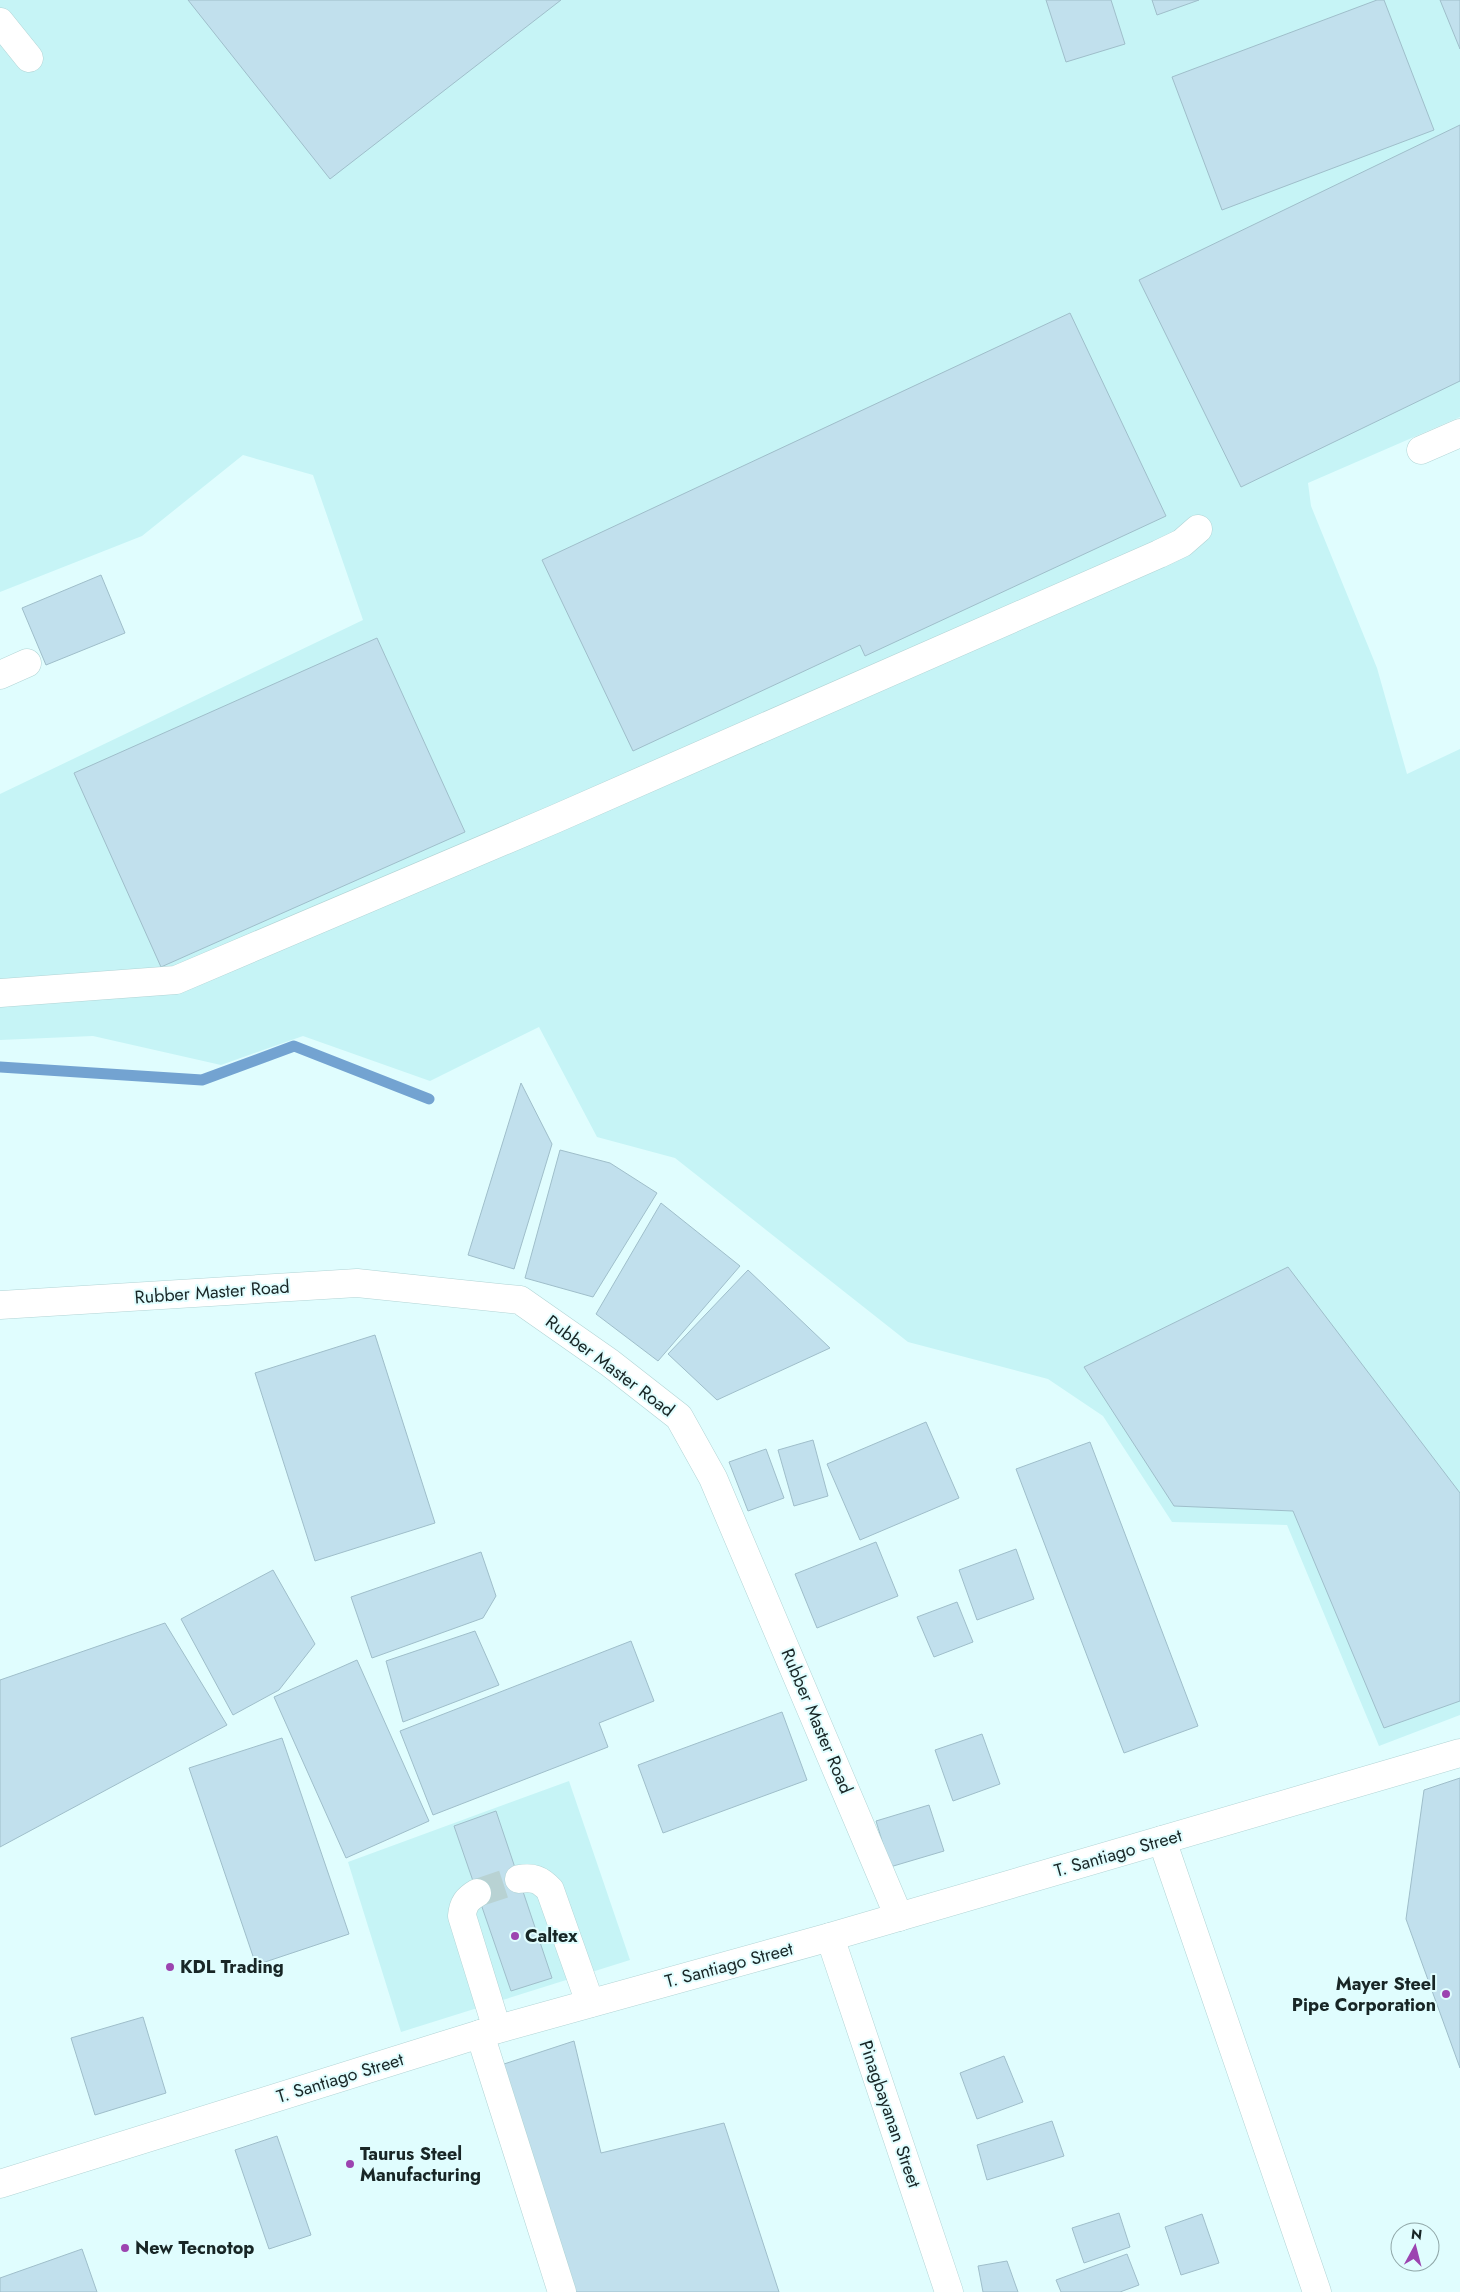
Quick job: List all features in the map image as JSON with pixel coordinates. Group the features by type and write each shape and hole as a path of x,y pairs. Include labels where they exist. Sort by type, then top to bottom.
{"street":[{"path":"0,22 29,58"},
{"path":"1421,450 1460,433"},
{"path":"0,992 176,980 555,819 1159,554 1182,543 1198,529"},
{"path":"0,675 27,663"},
{"name":"Rubber Master Road","path":"0,1305 357,1282 520,1300 610,1363 679,1417 712,1478 899,1917"},
{"name":"T. Santiago Street","path":"0,2184 488,2031 899,1917 1460,1753"},
{"path":"1162,1840 1317,2292"},
{"path":"519,1879 532,1877 543,1882 550,1890 590,2004"},
{"path":"477,1893 468,1899 463,1907 462,1916 488,2031 562,2292"},
{"name":"Pinagbayanan Street","path":"830,1936 950,2292"}],"shaded area":[{"path":"0,0 1460,0 1460,417 1308,483 1311,506 1377,668 1407,774 1460,749 1460,1715 1379,1746 1287,1525 1172,1522 1103,1416 1048,1379 908,1342 675,1158 597,1137 539,1027 430,1081 303,1036 221,1065 93,1036 0,1040 0,794 363,620 313,475 243,455 142,536 0,592"},
{"path":"569,1781 630,1960 401,2032 348,1862"}],"building":[{"path":"188,0 561,0 330,179"},
{"path":"1046,0 1111,0 1125,44 1066,62"},
{"path":"1152,0 1199,0 1157,15"},
{"path":"1377,0 1384,0 1434,130 1222,210 1172,77"},
{"path":"1440,0 1460,0 1460,49"},
{"path":"1460,125 1460,381 1241,487 1139,280"},
{"path":"1070,313 1166,516 865,656 860,645 633,751 542,560"},
{"path":"101,575 125,633 46,665 22,608"},
{"path":"377,638 465,832 161,967 74,773"},
{"path":"521,1083 552,1144 514,1269 468,1255"},
{"path":"560,1150 610,1163 657,1193 593,1297 525,1278"},
{"path":"661,1203 740,1266 658,1361 596,1314"},
{"path":"1288,1267 1460,1493 1460,1701 1384,1728 1293,1511 1174,1506 1084,1367"},
{"path":"748,1270 830,1348 717,1400 668,1354"},
{"path":"375,1335 435,1523 315,1561 255,1373"},
{"path":"926,1422 959,1498 860,1540 827,1464"},
{"path":"813,1440 828,1496 794,1506 778,1450"},
{"path":"1090,1442 1198,1726 1124,1753 1016,1469"},
{"path":"766,1449 784,1498 748,1511 729,1462"},
{"path":"876,1542 898,1596 817,1628 795,1574"},
{"path":"1016,1549 1034,1599 977,1620 959,1570"},
{"path":"481,1552 496,1596 483,1618 372,1658 351,1597"},
{"path":"273,1570 315,1644 279,1690 233,1715 181,1619"},
{"path":"957,1602 973,1642 934,1657 917,1617"},
{"path":"165,1623 227,1725 0,1847 0,1680"},
{"path":"475,1631 499,1685 403,1722 386,1661"},
{"path":"631,1641 654,1701 599,1723 608,1747 433,1815 400,1731"},
{"path":"357,1660 429,1821 346,1858 274,1697"},
{"path":"782,1712 807,1780 663,1833 638,1765"},
{"path":"982,1734 1000,1784 953,1801 935,1750"},
{"path":"282,1738 349,1934 256,1965 189,1768"},
{"name":"Mayer Steel Pipe Corporation","path":"1460,1778 1460,2068 1406,1919 1424,1790"},
{"path":"929,1805 944,1851 890,1867 876,1821"},
{"name":"Caltex","path":"496,1811 552,1978 511,1991 454,1826"},
{"path":"143,2017 166,2093 95,2115 71,2038"},
{"path":"574,2041 601,2153 724,2123 779,2292 572,2292 498,2066"},
{"path":"1004,2056 1023,2102 977,2119 960,2073"},
{"path":"1052,2121 1064,2156 987,2180 977,2145"},
{"path":"277,2136 311,2235 269,2249 235,2150"},
{"path":"1119,2213 1130,2247 1084,2263 1072,2228"},
{"path":"1202,2214 1219,2263 1181,2275 1165,2227"},
{"path":"82,2249 97,2292 0,2292 0,2278"},
{"path":"1127,2254 1139,2285 1120,2292 1061,2292 1056,2280"},
{"path":"1007,2261 1018,2292 983,2292 978,2266"}],"waterway":[{"path":"0,1067 202,1080 294,1046 429,1099"}],"tunnel":[{"path":"477,1893 519,1879"}],"place":[{"name":"Caltex","path":"515,1936"},
{"name":"KDL Trading","path":"170,1967"},
{"name":"Mayer Steel Pipe Corporation","path":"1446,1994"},
{"name":"Taurus Steel Manufacturing","path":"350,2164"},
{"name":"New Tecnotop","path":"125,2248"}]}
